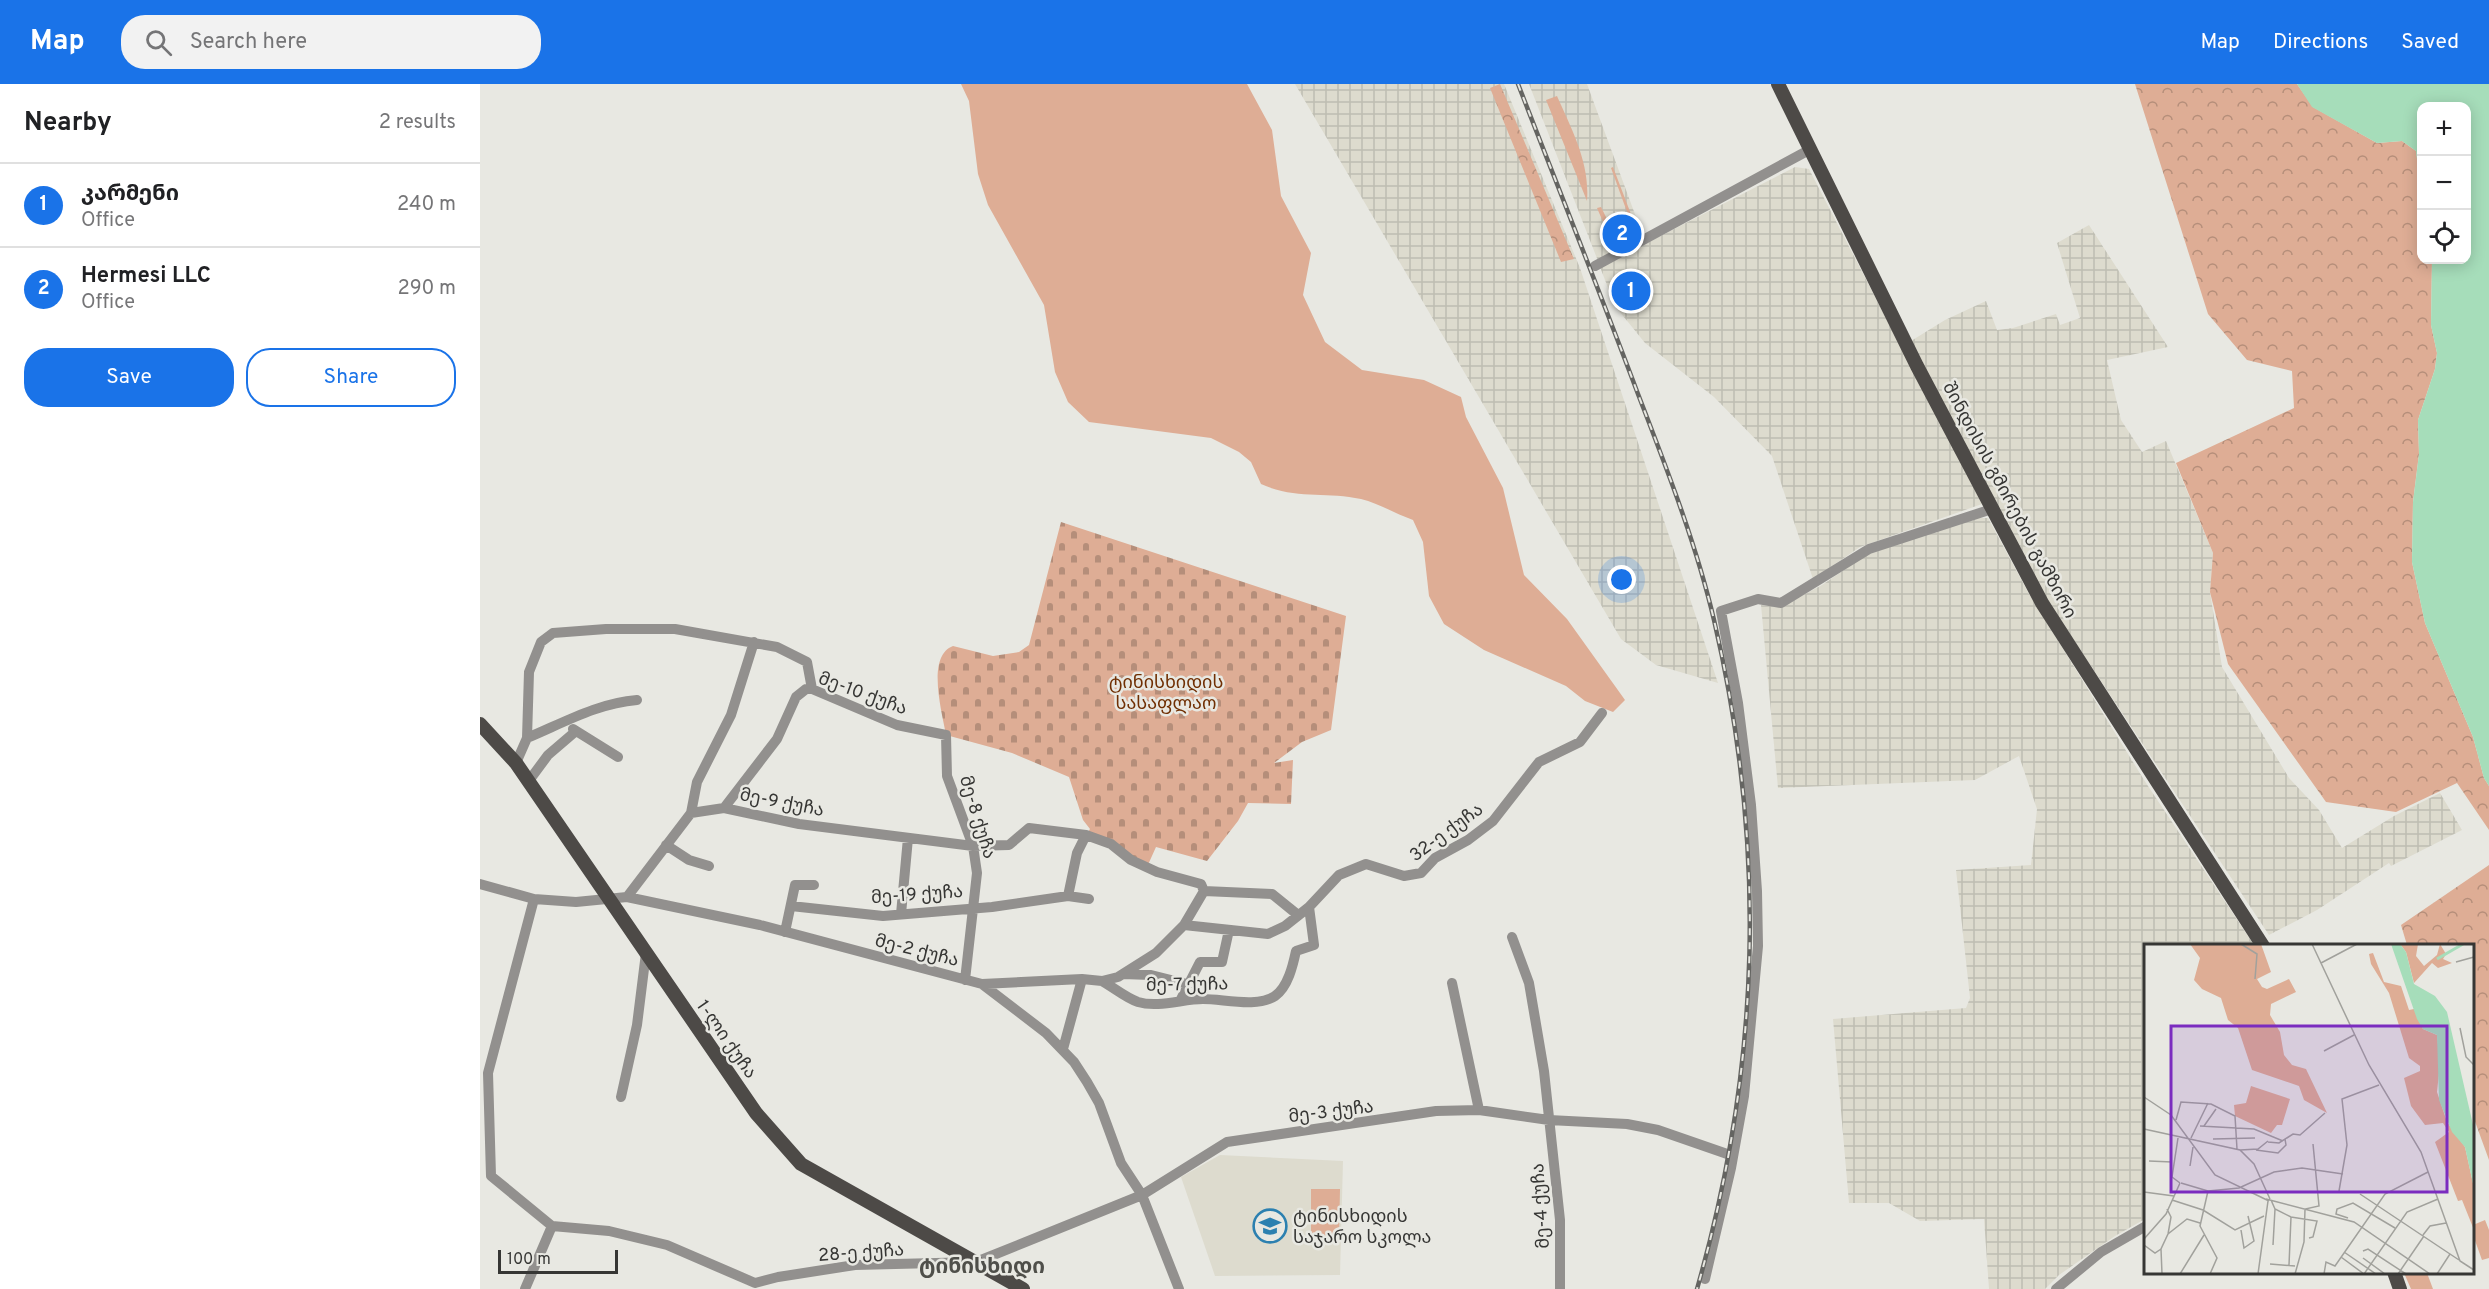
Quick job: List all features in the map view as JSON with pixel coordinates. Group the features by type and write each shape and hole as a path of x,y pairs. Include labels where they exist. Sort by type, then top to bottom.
{"main road":[{"name":"შინდისის გმირების გამზირი","path":"1778,84 1917,366 2042,603 2262,944"},
{"name":"1-ლი ქუჩა","path":"480,724 516,763 571,847 610,898 756,1113 801,1164 1023,1289"},
{"path":"2395,1274 2400,1289"}],"street":[{"path":"1595,266 1809,150"},
{"path":"1705,1279 1734,1156 1744,1096 1758,946 1757,891 1739,714 1721,610 1758,599 1781,603 1869,549 1992,509"},
{"path":"516,763 527,738 529,672 541,642 554,633 606,629 675,629 754,642 777,648 807,662 812,689"},
{"path":"627,897 691,813 697,782 731,715 754,642"},
{"name":"მე-10 ქუჩა","path":"724,808 777,740 801,691 812,689 897,725 945,735"},
{"path":"527,738 615,703 638,700"},
{"name":"32-ე ქუჩა","path":"1184,925 1269,934 1309,907 1339,875 1366,864 1404,876 1421,873 1435,858 1468,840 1493,821 1539,762 1580,742 1602,713"},
{"path":"564,723 618,757"},
{"path":"528,782 548,755 576,731"},
{"name":"მე-8 ქუჩა","path":"945,735 947,776 973,846 977,873 965,980"},
{"name":"მე-9 ქუჩა","path":"691,813 724,808 799,824 973,846 1008,845 1029,828 1086,835 1111,844 1147,867 1201,884 1204,891"},
{"path":"1068,896 1077,854 1086,835"},
{"path":"902,914 908,838"},
{"path":"666,844 689,860 709,866"},
{"name":"მე-2 ქუჩა","path":"480,884 534,899 576,902 627,897 785,932 982,984 1063,1049 1099,1103 1121,1163 1142,1195 1179,1289"},
{"path":"785,932 795,885 814,885"},
{"path":"982,984 1082,979 1102,981 1123,974 1156,953 1184,925 1204,891 1272,894 1298,915"},
{"name":"მე-19 ქუჩა","path":"791,906 883,916 974,906 992,907 1068,896 1089,899"},
{"path":"534,899 509,1002 484,1072 491,1176 552,1226 609,1231 667,1245 754,1286"},
{"name":"მე-7 ქუჩა","path":"1102,981 1138,1002 1229,1000 1256,1003 1275,996 1288,979 1296,951 1314,945 1309,907"},
{"path":"1180,1001 1200,962 1222,962 1229,930"},
{"name":"მე-4 ქუჩა","path":"1512,937 1529,983 1549,1120 1560,1220 1560,1289"},
{"path":"621,1097 637,1025 646,953"},
{"path":"1123,974 1151,975 1187,984"},
{"path":"1063,1049 1082,979"},
{"path":"1452,983 1479,1110"},
{"name":"მე-3 ქუჩა","path":"976,1262 1142,1195 1227,1142 1436,1111 1479,1110 1549,1120 1627,1124 1658,1130 1734,1156"},
{"path":"525,1289 552,1226"},
{"path":"2056,1289 2101,1252 2144,1227"},
{"name":"28-ე ქუჩა","path":"754,1286 778,1277 855,1265 976,1262"}],"shaded area":[{"path":"1295,84 1504,84 1580,268 1718,683 1656,665 1621,639"},
{"path":"1529,84 1587,84 1643,236 1598,261"},
{"path":"2297,84 2489,84 2489,786 2484,778 2473,737 2425,623 2412,562 2413,502 2419,454 2418,420 2435,369 2437,353 2431,325 2432,264 2471,264 2471,102 2417,102 2417,160 2416,151 2402,141 2377,143 2312,107"},
{"path":"1795,167 1809,169 1982,504 1860,547 1813,579 1772,456 1714,397 1645,343 1615,306 1600,267"},
{"path":"2089,225 2168,347 2107,360 2121,420 2142,452 2166,441 2213,553 2210,592 2222,667 2289,778 2319,810 2342,848 2394,816 2440,793 2462,830 2391,866 2389,863 2317,910 2269,935 2046,598 1911,341 1945,320 1986,301 1997,330 2013,328 2056,314 2060,325 2080,318 2057,243"},
{"path":"1975,518 1988,518 2029,594 2146,783 2253,944 2144,944 2144,1220 2115,1236 2059,1275 2045,1289 1989,1289 1984,1219 1920,1221 1889,1203 1849,1203 1833,1019 1966,1008 1970,998 1956,870 2031,865 2037,809 2019,756 1975,780 1778,788 1761,605 1781,607 1822,585 1869,553"},
{"name":"ტინისხიდის საჯარო სკოლა","path":"1220,1155 1343,1161 1340,1275 1215,1276 1181,1177"}],"green space":[{"path":"961,84 1247,84 1272,130 1281,196 1311,253 1303,295 1325,342 1362,370 1424,380 1461,397 1466,417 1503,488 1524,575 1567,619 1625,700 1613,712 1585,701 1566,686 1484,650 1444,624 1429,596 1423,542 1413,520 1361,499 1299,494 1261,484 1251,462 1239,452 1211,438 1089,422 1068,402 1055,372 1044,305 988,205 978,174 969,101"},
{"path":"1500,84 1574,259 1561,262 1490,88"},
{"path":"2135,84 2297,84 2313,107 2377,143 2402,141 2416,151 2417,264 2432,264 2431,325 2437,353 2435,369 2418,420 2419,454 2413,502 2412,562 2425,623 2473,737 2484,778 2489,786 2489,830 2457,783 2396,812 2326,802 2228,664 2210,592 2213,553 2176,463 2294,408 2292,371 2247,360 2208,314"},
{"path":"1557,96 1583,160 1587,201 1546,100"},
{"path":"1613,167 1637,230 1634,231 1611,168"},
{"path":"1601,207 1607,219 1621,213 1625,223 1607,231 1597,208"},
{"name":"ტინისხიდის სასაფლაო","path":"1061,522 1346,616 1331,730 1302,742 1274,763 1293,760 1291,804 1248,803 1238,821 1207,861 1156,847 1147,867 1086,835 1090,829 1083,820 1069,777 1012,753 946,735 939,699 940,661 945,652 953,646 993,656 1019,652 1029,645"},
{"path":"2489,865 2489,1160 2474,1119 2474,944 2407,944 2401,925"},
{"path":"1311,1189 1340,1189 1339,1237 1311,1237"},
{"path":"2485,1220 2489,1230 2489,1258 2482,1260 2474,1238 2474,1225"},
{"path":"2404,1274 2427,1274 2433,1289 2411,1289"}],"railway":[{"path":"1518,84 1680,506 1707,591 1731,705 1743,789 1749,872 1749,956 1744,1039 1734,1122 1718,1205 1697,1289"}],"place":[{"name":"Hermesi LLC","path":"1622,234"},
{"name":"კარმენი","path":"1631,291"},
{"name":"ტინისხიდის საჯარო სკოლა","path":"1270,1226"}],"district":[{"name":"ტინისხიდი","path":"982,1266"}]}
